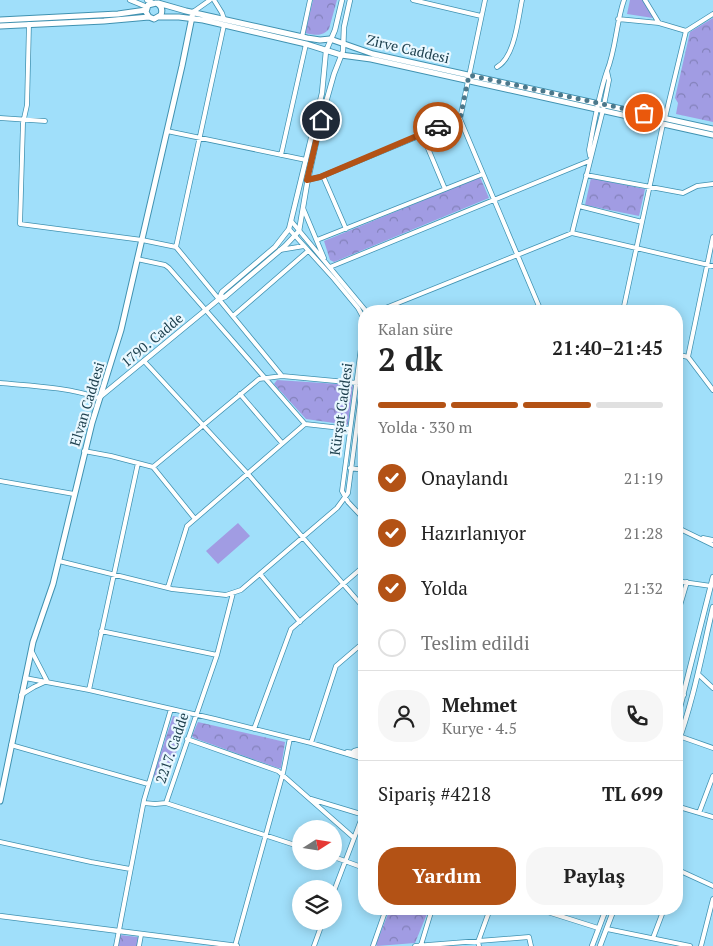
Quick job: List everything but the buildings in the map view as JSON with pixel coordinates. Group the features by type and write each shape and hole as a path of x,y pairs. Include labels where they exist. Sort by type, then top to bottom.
{"main road":[{"path":"0,20 118,14 147,8 156,3 162,10 159,17 154,19 149,17 0,26"},
{"name":"Zirve Caddesi","path":"156,3 192,15 224,22 318,40 331,39 372,54 600,110 713,135"},
{"path":"147,8 149,17"},
{"name":"Zirve Caddesi","path":"159,17 192,15"},
{"name":"Elvan Caddesi","path":"0,801 24,678 59,561 84,451 121,330 192,15"},
{"name":"Zirve Caddesi","path":"224,22 306,44 341,56 370,59 601,103 713,129"}],"street":[{"path":"130,0 147,8"},
{"path":"147,0 156,3"},
{"path":"192,15 210,0"},
{"path":"176,247 224,22 222,13 214,0"},
{"path":"302,37 310,0"},
{"path":"342,0 335,30 326,51 326,71 322,93 292,222 304,246 334,279 358,310"},
{"path":"297,234 307,180 326,102 344,44 344,27 350,0"},
{"path":"413,0 481,16"},
{"path":"485,0 460,119 538,305"},
{"path":"497,67 506,60 511,49 522,0"},
{"path":"572,233 589,161 589,150 609,80 608,71 618,19 624,0"},
{"path":"645,0 659,23"},
{"path":"618,19 659,23 686,30 713,14"},
{"path":"30,24 20,224 142,240 176,247 282,376"},
{"path":"665,118 686,30"},
{"path":"281,155 306,44"},
{"path":"0,118 45,121"},
{"path":"307,180 323,176 460,119"},
{"path":"624,305 663,124"},
{"path":"167,131 306,160"},
{"path":"422,134 445,189"},
{"path":"330,267 589,161"},
{"path":"317,240 483,174"},
{"path":"586,175 683,193 697,186 713,184"},
{"path":"323,176 346,229"},
{"path":"579,206 642,222"},
{"path":"303,208 325,260"},
{"name":"1790. Cadde","path":"219,299 222,292 275,247 292,222"},
{"path":"289,229 325,260 361,305"},
{"path":"393,305 572,233 713,266"},
{"name":"1790. Cadde","path":"99,398 219,299 225,297 297,234"},
{"path":"688,357 713,237"},
{"path":"280,250 304,246"},
{"path":"233,316 308,250"},
{"path":"137,259 167,266 305,424 350,429"},
{"path":"683,356 688,357 713,390"},
{"path":"144,361 248,474 358,601"},
{"name":"Kürşat Caddesi","path":"358,375 342,491 344,497 348,493 358,421"},
{"path":"153,467 204,426 255,381 265,377 282,376 357,383"},
{"path":"0,383 57,388 82,392 99,398"},
{"path":"240,394 282,443"},
{"path":"168,587 187,526 305,424"},
{"path":"84,451 153,467 195,519"},
{"path":"89,690 138,463"},
{"path":"350,468 358,469"},
{"path":"0,481 74,494"},
{"path":"59,561 168,587 200,593 226,595 241,590 337,508 344,497 358,512"},
{"path":"683,531 713,545"},
{"path":"698,537 713,540"},
{"path":"254,729 291,629 358,571"},
{"path":"260,574 300,622"},
{"path":"683,698 713,577"},
{"path":"683,582 710,586"},
{"path":"683,595 687,582"},
{"name":"2217. Cadde","path":"233,593 217,655 166,803 292,844"},
{"path":"683,721 698,674 713,607"},
{"path":"101,632 217,655"},
{"path":"311,743 336,666 358,647"},
{"path":"31,650 47,681"},
{"path":"698,674 712,686"},
{"path":"24,678 47,681 171,709 343,751 358,757"},
{"path":"21,696 47,681"},
{"path":"116,946 148,784 171,709"},
{"path":"0,916 236,946 283,774 290,738"},
{"path":"187,739 274,769 283,774 354,838"},
{"path":"683,739 713,748"},
{"path":"11,745 148,784"},
{"path":"352,752 358,750"},
{"path":"343,751 358,753"},
{"path":"699,813 713,776"},
{"path":"310,798 358,812"},
{"path":"144,803 166,803"},
{"path":"683,808 713,817"},
{"path":"338,880 358,827"},
{"path":"0,842 130,869"},
{"path":"342,860 358,866"},
{"path":"683,874 713,886"},
{"path":"701,946 713,899"},
{"path":"373,946 384,915"},
{"path":"421,945 430,915"},
{"path":"478,944 488,915"},
{"path":"561,915 598,928"},
{"path":"592,946 603,915"},
{"path":"600,946 612,915"},
{"path":"653,938 662,915"},
{"path":"606,929 690,946"},
{"path":"314,946 320,930"},
{"path":"139,946 141,935"},
{"path":"415,946 478,944 529,937 531,946"}],"green space":[{"path":"313,0 337,0 329,29 326,32 315,35 305,33"},
{"path":"630,0 643,0 653,18 627,14"},
{"path":"713,18 713,122 676,114 678,103 675,98 690,32"},
{"path":"480,177 489,198 334,262 330,260 324,241"},
{"path":"591,178 645,189 639,216 585,205"},
{"path":"277,380 353,385 348,425 306,419 274,384"},
{"path":"238,523 250,536 218,564 206,551"},
{"path":"173,716 189,719 164,781 153,777"},
{"path":"198,722 285,742 281,768 194,738 192,736"},
{"path":"388,915 427,915 415,943 377,946 376,944"},
{"path":"120,935 138,937 137,946 118,946"}],"way so far":[{"path":"438,127 460,119 469,75 644,113"}],"route":[{"path":"321,120 307,180 313,180 438,127"}]}
